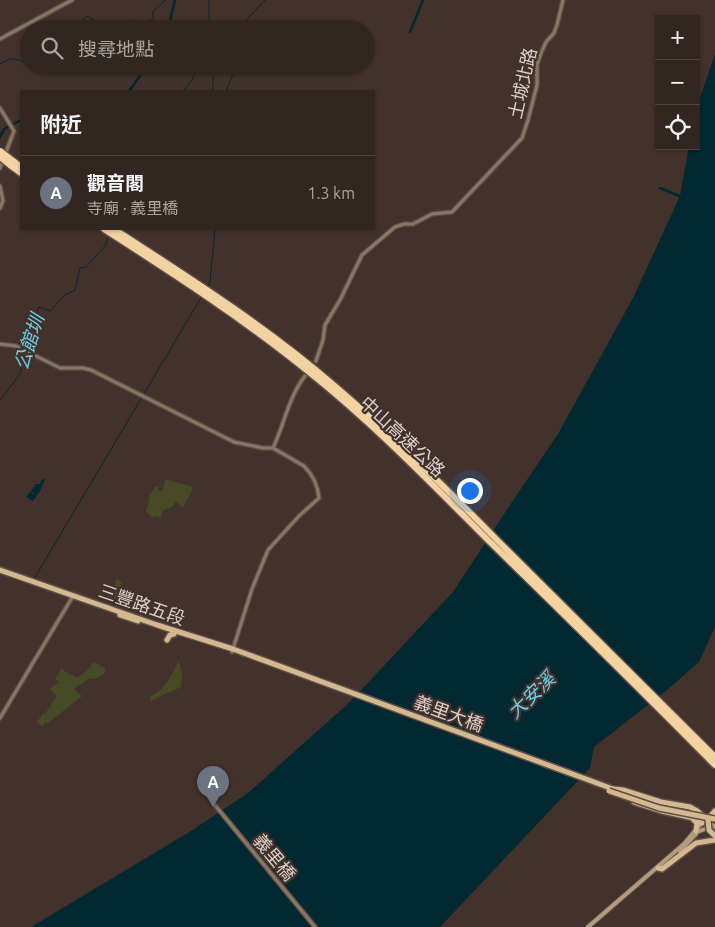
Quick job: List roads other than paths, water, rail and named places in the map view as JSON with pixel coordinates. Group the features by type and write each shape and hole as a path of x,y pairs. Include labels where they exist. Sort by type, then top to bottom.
{"highway":[{"path":"0,151 20,172"},
{"path":"0,157 20,166"},
{"name":"中山高速公路","path":"106,230 226,310 310,372 476,523"},
{"name":"中山高速公路","path":"116,230 233,308 304,360 373,419 700,746 715,764"},
{"name":"中山高速公路","path":"700,746 715,757"}],"main road":[{"name":"三豐路五段","path":"0,572 275,665"},
{"name":"三豐路五段","path":"73,596 174,634 233,650"},
{"path":"167,640 170,635 174,634"},
{"name":"義里大橋","path":"275,665 611,790"},
{"path":"611,790 623,790 670,804 690,807 697,811 714,831"},
{"path":"611,790 621,797 668,813 704,821"},
{"path":"611,790 668,808 715,818"},
{"path":"714,831 709,830 708,822 710,815 715,811"},
{"path":"692,818 697,823 697,831"},
{"path":"590,927 659,868 697,831 704,821"},
{"path":"697,831 705,829 714,831"},
{"path":"659,868 662,870 696,843 715,840"}],"street":[{"path":"35,20 72,0"},
{"name":"土城北路","path":"316,361 323,340 325,325 340,300 362,255 395,227 413,224 432,214 449,213 522,138 537,86 537,64 540,53 554,34 563,0"},
{"path":"0,39 20,28"},
{"path":"0,108 14,131 0,168"},
{"path":"0,186 3,201 0,208"},
{"path":"0,344 16,346 60,368 86,368 234,442 263,448 273,448 308,470 314,481 319,498 268,550 252,589 233,650"},
{"path":"273,448 295,391 305,376"},
{"path":"0,718 73,596"},
{"name":"義里橋","path":"214,804 315,927"}],"water":[{"name":"大安溪","path":"715,54 715,627 699,662 667,690 594,747 590,768 440,927 31,927 191,831 248,793 350,702 453,592 558,434 634,296 680,196 688,150 700,150 700,98"},
{"path":"44,478 40,491 33,501 26,497 30,492 36,495 31,491 36,484 41,484 40,482"}],"waterway":[{"path":"151,20 154,18 152,12 166,0"},
{"path":"170,20 175,0"},
{"path":"209,0 209,20"},
{"path":"246,20 265,0"},
{"path":"410,32 423,0"},
{"path":"83,20 87,16 94,20"},
{"path":"0,64 14,59 20,61"},
{"path":"130,90 141,75"},
{"path":"184,90 194,75"},
{"path":"213,75 213,90"},
{"path":"226,90 233,75"},
{"path":"0,137 4,129 20,121"},
{"path":"660,188 682,197"},
{"path":"208,286 215,230"},
{"name":"公館圳","path":"24,347 31,321 39,307 50,311 65,295 75,290 80,268 86,267 105,246 109,235"},
{"path":"34,579 202,296"},
{"name":"公館圳","path":"0,400 20,373 22,351"}],"place":[{"name":"觀音閣","path":"213,807"}]}
